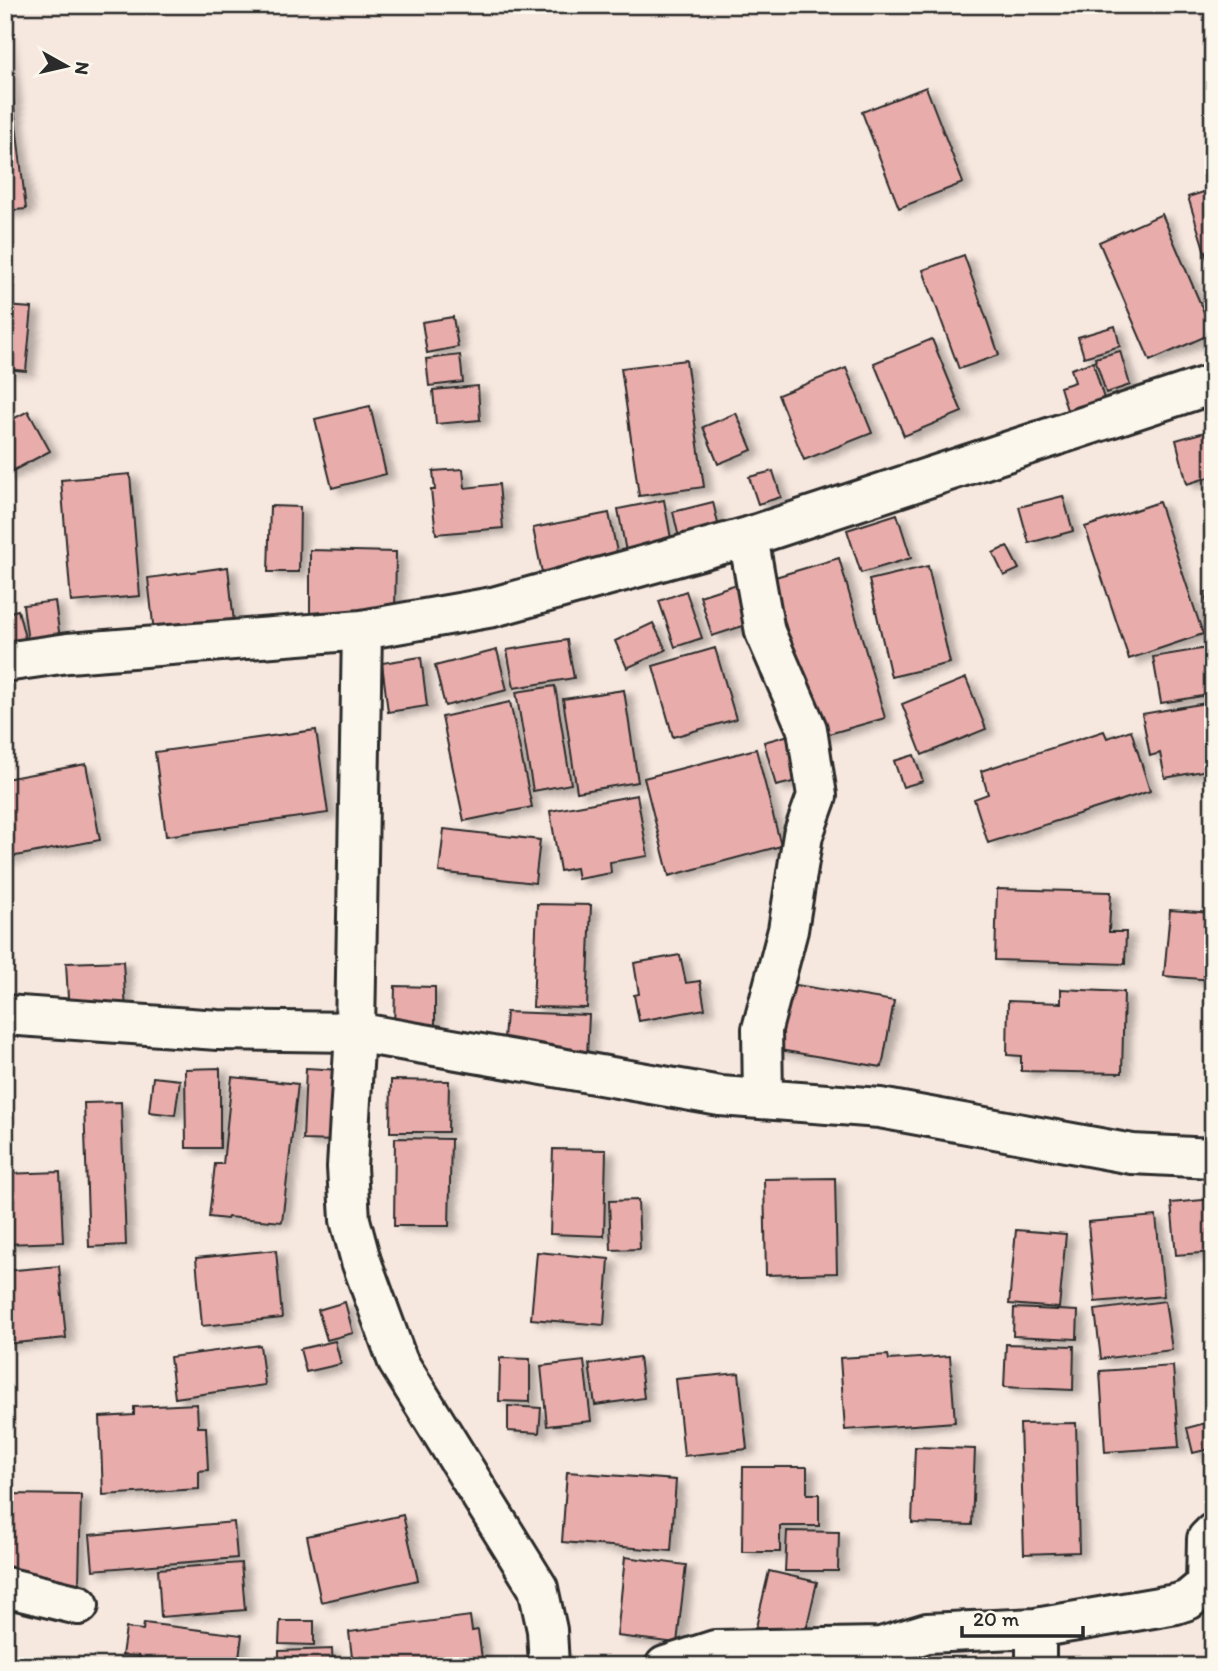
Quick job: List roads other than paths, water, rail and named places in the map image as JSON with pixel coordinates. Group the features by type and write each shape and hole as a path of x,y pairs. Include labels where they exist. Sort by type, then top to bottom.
{"street":[{"path":"5,662 68,653 362,630 493,607 748,537 1213,384"},
{"path":"748,537 765,632 807,729 817,796 803,835 788,930 762,1029 763,1099"},
{"path":"362,630 355,1032 347,1167 350,1220 361,1261 398,1362 538,1588 547,1630 549,1666"},
{"path":"5,1015 218,1030 355,1032 719,1096 880,1108 1132,1154 1213,1158"},
{"path":"664,1666 715,1650 881,1647 927,1633 1036,1628 1176,1604 1188,1600 1206,1585 1207,1539 1213,1533"},
{"path":"5,1587 79,1605"},
{"path":"1036,1628 1036,1666"}]}
